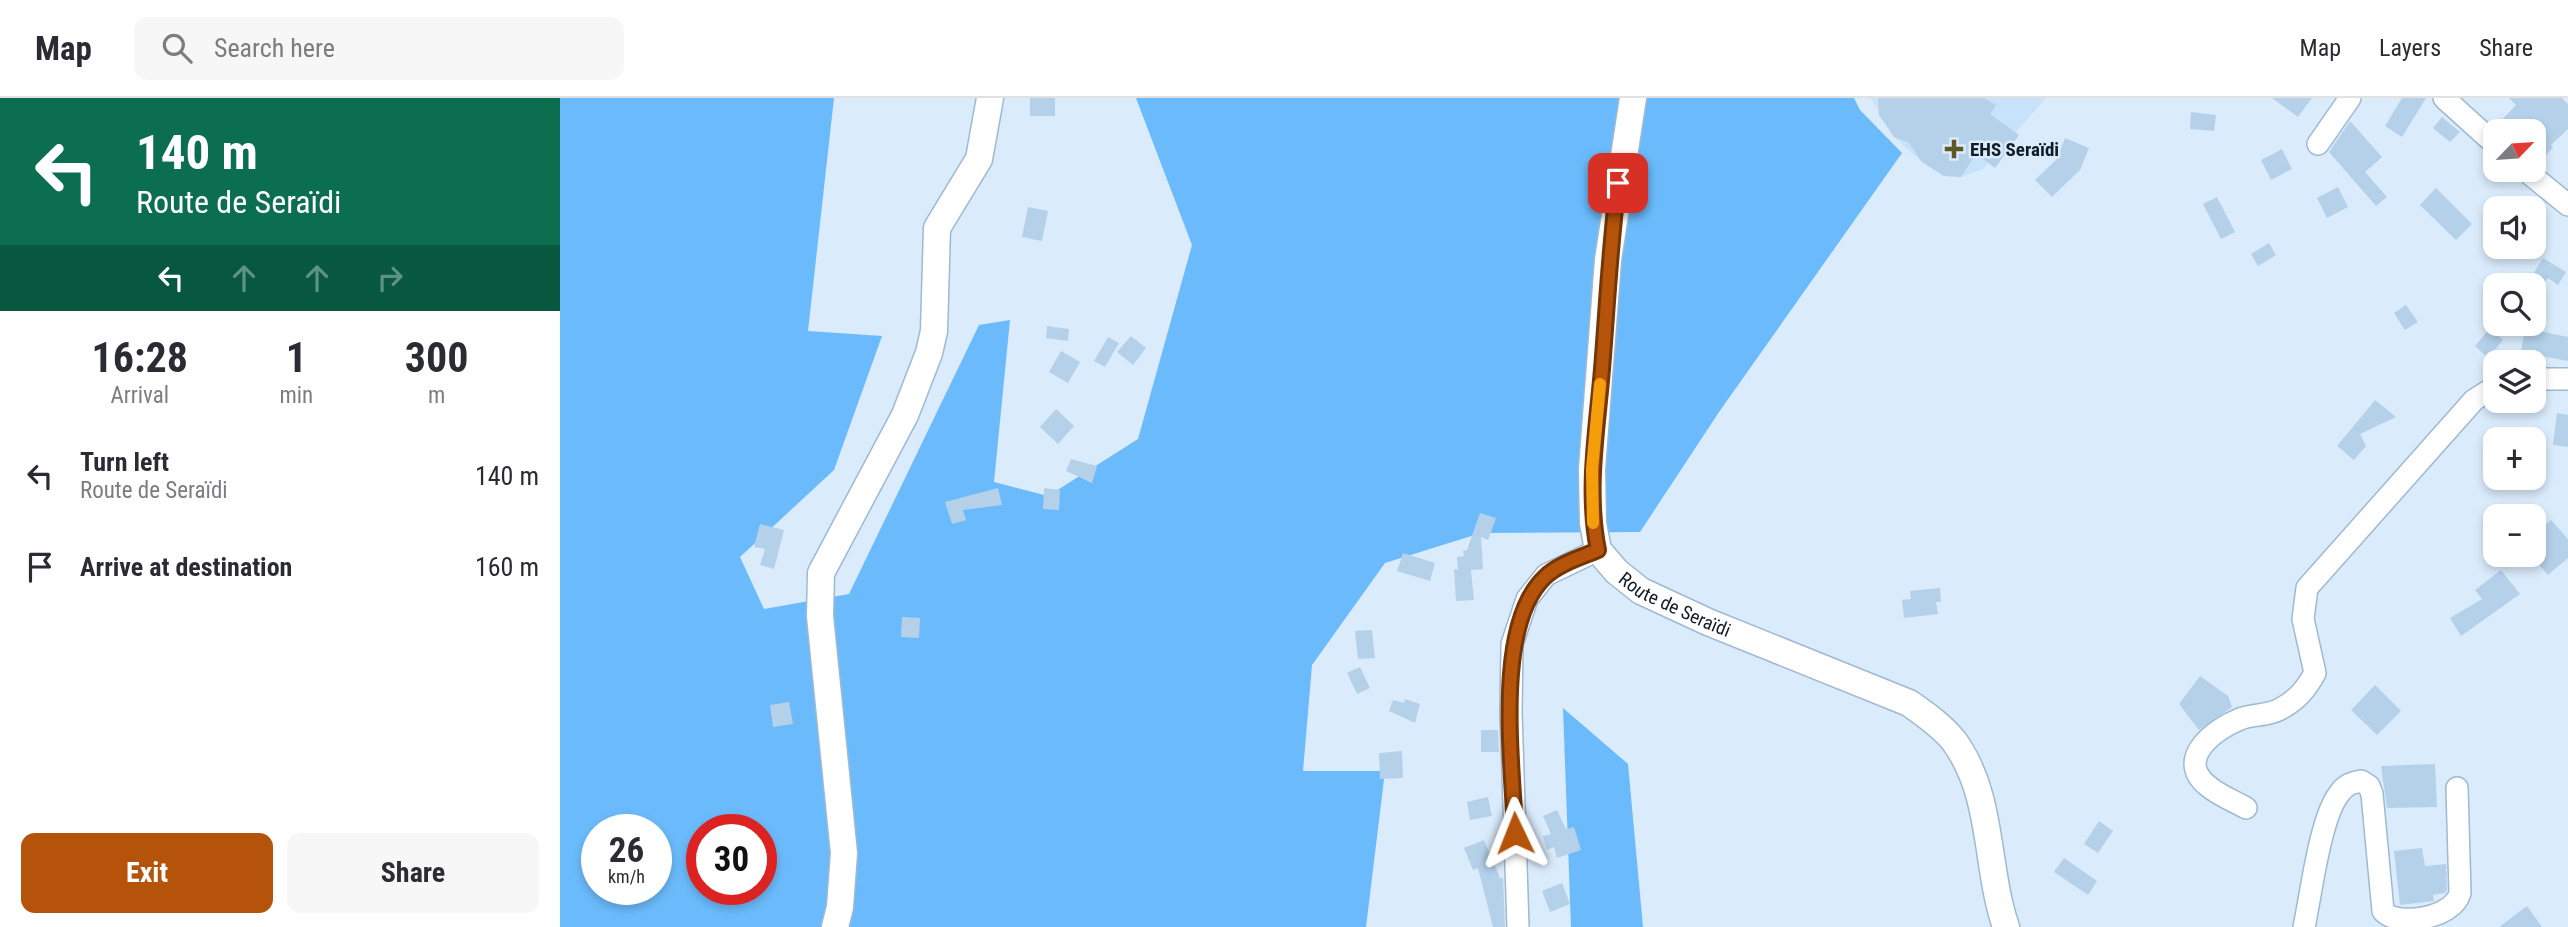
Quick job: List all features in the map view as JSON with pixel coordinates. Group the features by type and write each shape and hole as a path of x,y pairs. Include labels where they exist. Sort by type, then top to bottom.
{"main road":[{"path":"835,927 841,896 844,853 820,616 821,573 905,415 929,353 934,331 937,228 979,159 990,98"},
{"path":"1598,550 1592,523 1592,469 1608,260 1633,98"},
{"name":"Route de Seraïdi","path":"1598,550 1641,591 1708,622 1909,703 1935,722 1954,741 1973,775 1988,824 1998,903 2007,927"}],"street":[{"path":"2318,144 2350,98"},
{"path":"2444,98 2483,133"},
{"path":"2540,182 2568,205"},
{"path":"2546,379 2568,379"},
{"path":"2246,808 2206,785 2196,768 2199,749 2215,730 2242,718 2279,710 2302,694 2315,673 2304,619 2307,588 2474,400 2483,394"},
{"path":"1518,927 1511,712 1512,645 1527,599 1546,575 1598,550"},
{"path":"2304,927 2323,837 2336,796 2349,783 2361,780 2369,786 2372,794 2383,911 2388,919 2397,922 2437,917 2450,910 2460,893 2457,788"}],"shaded area":[{"path":"560,98 834,98 808,331 882,336 834,470 740,557 764,609 849,594 979,325 1010,320 994,482 1048,496 1138,439 1192,245 1136,98 1854,98 1860,110 1902,153 1719,412 1640,532 1481,533 1385,563 1312,665 1303,771 1385,771 1366,927 560,927"},
{"name":"EHS Seraïdi","path":"1871,98 2046,98 1983,169 1961,177 1944,176 1922,162 1894,137"},
{"path":"1563,708 1628,764 1643,927 1571,927"}],"building":[{"path":"1030,98 1055,98 1055,116 1030,116"},
{"name":"EHS Seraïdi","path":"1878,98 1984,98 1996,105 1990,114 2019,135 1995,168 1976,154 1961,177 1944,176 1922,162 1909,143 1894,137 1879,115"},
{"path":"2272,98 2312,98 2298,117"},
{"path":"2402,98 2426,98 2402,137 2385,126"},
{"path":"2509,98 2562,98 2568,104 2568,129 2551,145 2553,147 2546,156 2546,119 2503,119 2516,105"},
{"path":"2191,112 2216,115 2214,131 2190,129"},
{"path":"2442,117 2460,132 2450,142 2433,128"},
{"path":"2350,121 2382,157 2365,172 2387,197 2376,206 2329,152"},
{"path":"2065,138 2089,148 2080,170 2052,197 2035,180 2057,159"},
{"path":"2282,149 2292,169 2271,180 2261,160"},
{"path":"2338,187 2348,207 2327,218 2317,198"},
{"path":"2436,188 2472,224 2456,240 2420,205"},
{"path":"2217,197 2235,232 2221,239 2203,204"},
{"path":"1028,207 1048,211 1042,241 1022,237"},
{"path":"2269,243 2276,255 2258,266 2251,254"},
{"path":"2542,259 2566,272 2558,285 2548,278 2546,281 2546,273 2534,273"},
{"path":"2406,305 2418,322 2405,330 2394,313"},
{"path":"1047,326 1069,329 1068,341 1046,338"},
{"path":"2546,332 2568,337 2568,361 2546,357 2546,350 2521,350 2524,336 2546,336"},
{"path":"1131,336 1146,348 1133,365 1117,352"},
{"path":"2483,336 2499,336 2503,340 2495,350 2483,350 2483,353 2475,346"},
{"path":"1108,337 1119,343 1105,367 1094,361"},
{"path":"1061,351 1080,362 1068,383 1049,372"},
{"path":"2375,400 2396,417 2360,434 2366,446 2354,460 2337,446"},
{"path":"1056,409 1074,426 1058,444 1040,427"},
{"path":"2557,413 2568,415 2568,447 2553,445"},
{"path":"1071,459 1097,466 1092,483 1066,471"},
{"path":"998,488 1002,505 963,510 966,520 952,524 945,502"},
{"path":"1044,488 1060,490 1059,510 1043,509"},
{"path":"1480,513 1496,518 1488,540 1481,537 1483,569 1471,570 1474,600 1456,601 1454,569 1458,570 1457,557 1464,556 1463,551 1467,550"},
{"path":"2551,520 2568,539 2568,558 2548,575 2541,567 2546,567 2546,525"},
{"path":"760,524 784,530 774,569 760,565 765,549 754,547"},
{"path":"1403,553 1435,563 1430,581 1397,571"},
{"path":"2501,570 2520,594 2461,636 2450,618 2482,599 2475,590"},
{"path":"1940,588 1941,602 1936,602 1938,614 1904,618 1902,600 1911,599 1910,591"},
{"path":"902,617 920,618 919,638 901,637"},
{"path":"1372,630 1375,658 1358,659 1355,631"},
{"path":"1360,667 1370,688 1357,694 1347,673"},
{"path":"2200,676 2228,696 2232,707 2199,730 2179,704"},
{"path":"2375,685 2401,711 2377,735 2351,710"},
{"path":"1405,699 1420,704 1415,723 1389,711 1393,700 1404,703"},
{"path":"789,702 793,724 773,727 770,705"},
{"path":"1481,730 1498,730 1499,752 1481,752"},
{"path":"1402,751 1403,778 1380,779 1379,753"},
{"path":"2435,764 2437,807 2387,808 2381,766"},
{"path":"1488,797 1492,816 1470,820 1467,802"},
{"path":"1557,810 1566,829 1574,827 1581,850 1557,858 1554,847 1547,850 1543,836 1551,834 1543,816"},
{"path":"2099,821 2113,831 2098,853 2084,844"},
{"path":"1484,840 1500,878 1503,878 1505,927 1493,927 1478,868 1473,870 1464,848"},
{"path":"2422,848 2425,866 2446,864 2447,890 2445,893 2433,895 2434,901 2400,905 2394,851"},
{"path":"2064,858 2097,881 2088,895 2054,872"},
{"path":"1562,883 1570,904 1550,912 1542,891"},
{"path":"2527,906 2542,927 2499,927"}],"slow traffic":[{"path":"1593,523 1592,469 1600,384"}],"place":[{"name":"EHS Seraïdi","path":"1954,149"}],"route":[{"path":"1515,833 1512,645 1527,599 1546,575 1598,550 1592,523 1592,469 1602,368 1608,260 1618,183"}]}
